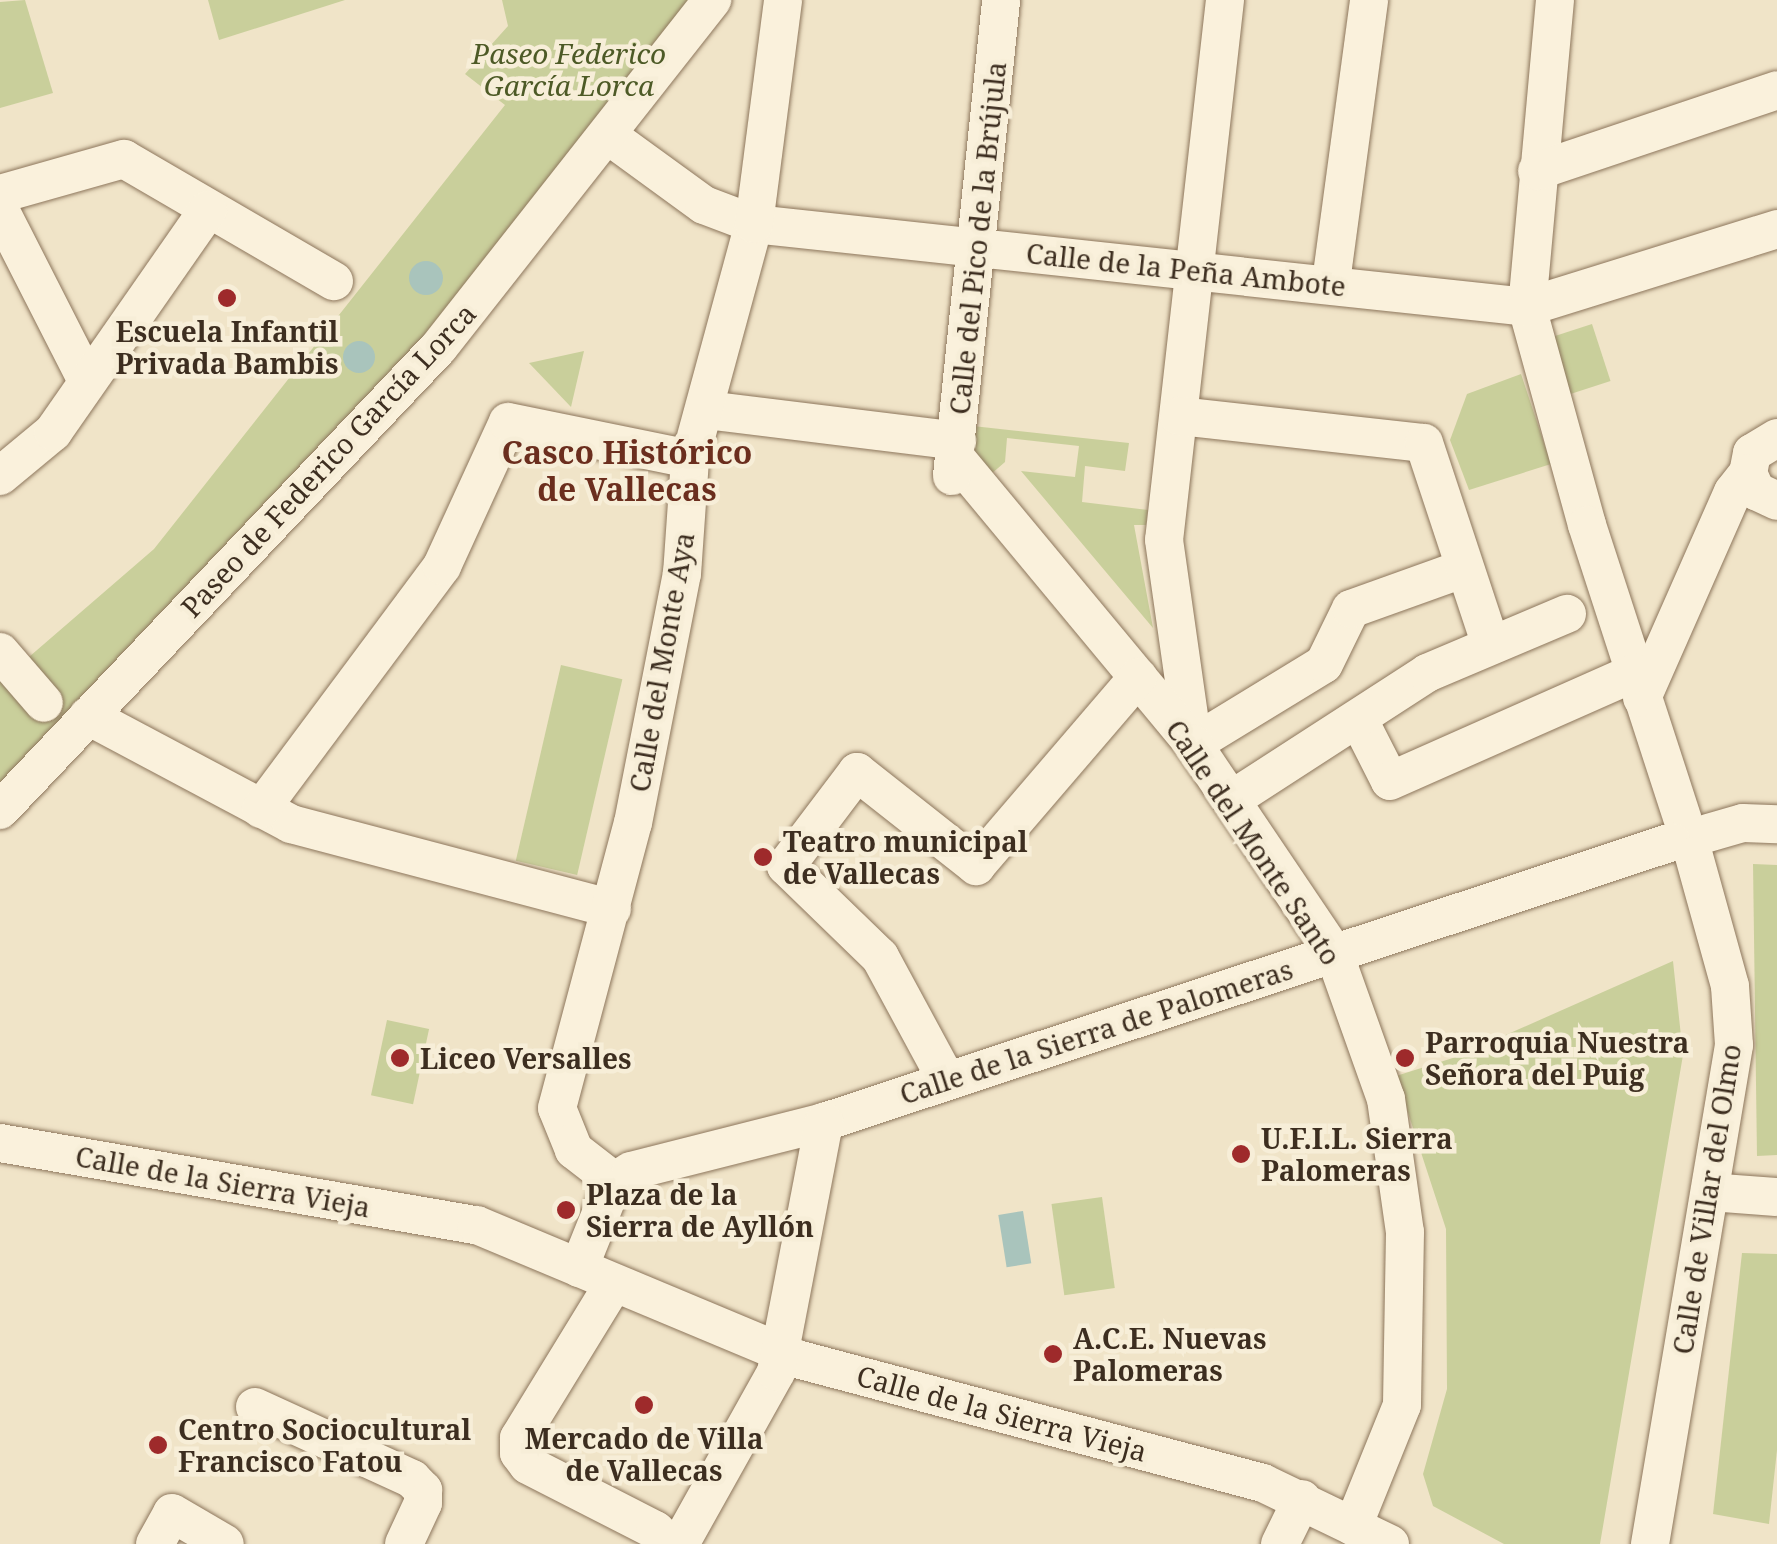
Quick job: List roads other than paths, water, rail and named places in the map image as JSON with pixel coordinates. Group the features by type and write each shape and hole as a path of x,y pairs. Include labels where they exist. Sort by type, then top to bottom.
{"street":[{"name":"Paseo de Federico García Lorca","path":"0,810 440,348 712,0"},
{"name":"Calle del Monte Aya","path":"623,1176 574,1150 557,1108 612,908 682,574 690,459 754,224 783,0"},
{"name":"Calle del Pico de la Brújula","path":"955,458 1001,0"},
{"path":"1225,0 1164,540 1193,744 1324,664 1351,609 1463,569"},
{"path":"1331,282 1369,0"},
{"path":"1526,307 1555,0"},
{"path":"1538,171 1777,90"},
{"name":"Calle de la Peña Ambote","path":"609,136 704,205 754,224 974,249 1196,267 1526,307 1777,229"},
{"path":"0,194 124,159 334,281"},
{"path":"0,210 86,379"},
{"path":"0,476 53,432 86,379 208,210"},
{"name":"Calle de Villar del Olmo","path":"1526,307 1638,686 1689,838 1730,986 1734,1045 1650,1544"},
{"path":"1358,720 1390,781 1638,686 1714,541 1765,471 1777,404"},
{"path":"706,410 955,458"},
{"path":"1179,416 1424,442 1490,644"},
{"path":"261,809 442,566 508,422 690,459"},
{"name":"Calle del Monte Santo","path":"955,458 1193,744 1334,953 1386,1099 1398,1158 1406,1272 1402,1405 1353,1526"},
{"path":"1231,800 1427,672 1567,614"},
{"path":"0,652 44,703"},
{"path":"946,1079 880,956 786,866 856,772 976,866 1138,676"},
{"path":"88,716 291,824 612,908"},
{"name":"Calle de la Sierra de Palomeras","path":"623,1176 824,1122 1689,838 1744,823 1777,824"},
{"path":"680,1544 733,1457 782,1353 824,1122"},
{"name":"Calle de la Sierra Vieja","path":"0,1143 477,1225 782,1353 1264,1483 1390,1544"},
{"path":"623,1176 596,1275 519,1438 519,1453 528,1465 655,1530 670,1544"},
{"path":"1710,1192 1777,1197"},
{"path":"256,1406 412,1479 424,1490 404,1544"},
{"path":"1280,1544 1302,1499"},
{"path":"163,1529 226,1544"}],"water":[{"path":"426,261 438,266 443,278 438,290 426,295 414,290 409,278 414,266"},
{"path":"359,341 371,345 375,357 371,369 359,373 347,369 343,357 347,345"},
{"path":"1023,1211 1031,1263 1007,1267 998,1215"}],"place":[{"name":"Escuela Infantil Privada Bambis","path":"227,298"},
{"name":"Teatro municipal de Vallecas","path":"763,857"},
{"name":"Liceo Versalles","path":"400,1058"},
{"name":"Parroquia Nuestra Señora del Puig","path":"1405,1058"},
{"name":"U.F.I.L. Sierra Palomeras","path":"1241,1154"},
{"name":"Plaza de la Sierra de Ayllón","path":"566,1210"},
{"name":"A.C.E. Nuevas Palomeras","path":"1053,1354"},
{"name":"Mercado de Villa de Vallecas","path":"644,1405"},
{"name":"Centro Sociocultural Francisco Fatou","path":"158,1445"}],"district":[{"name":"Casco Histórico de Vallecas","path":"627,472"}],"park label":[{"name":"Paseo Federico García Lorca","path":"569,69"}]}
